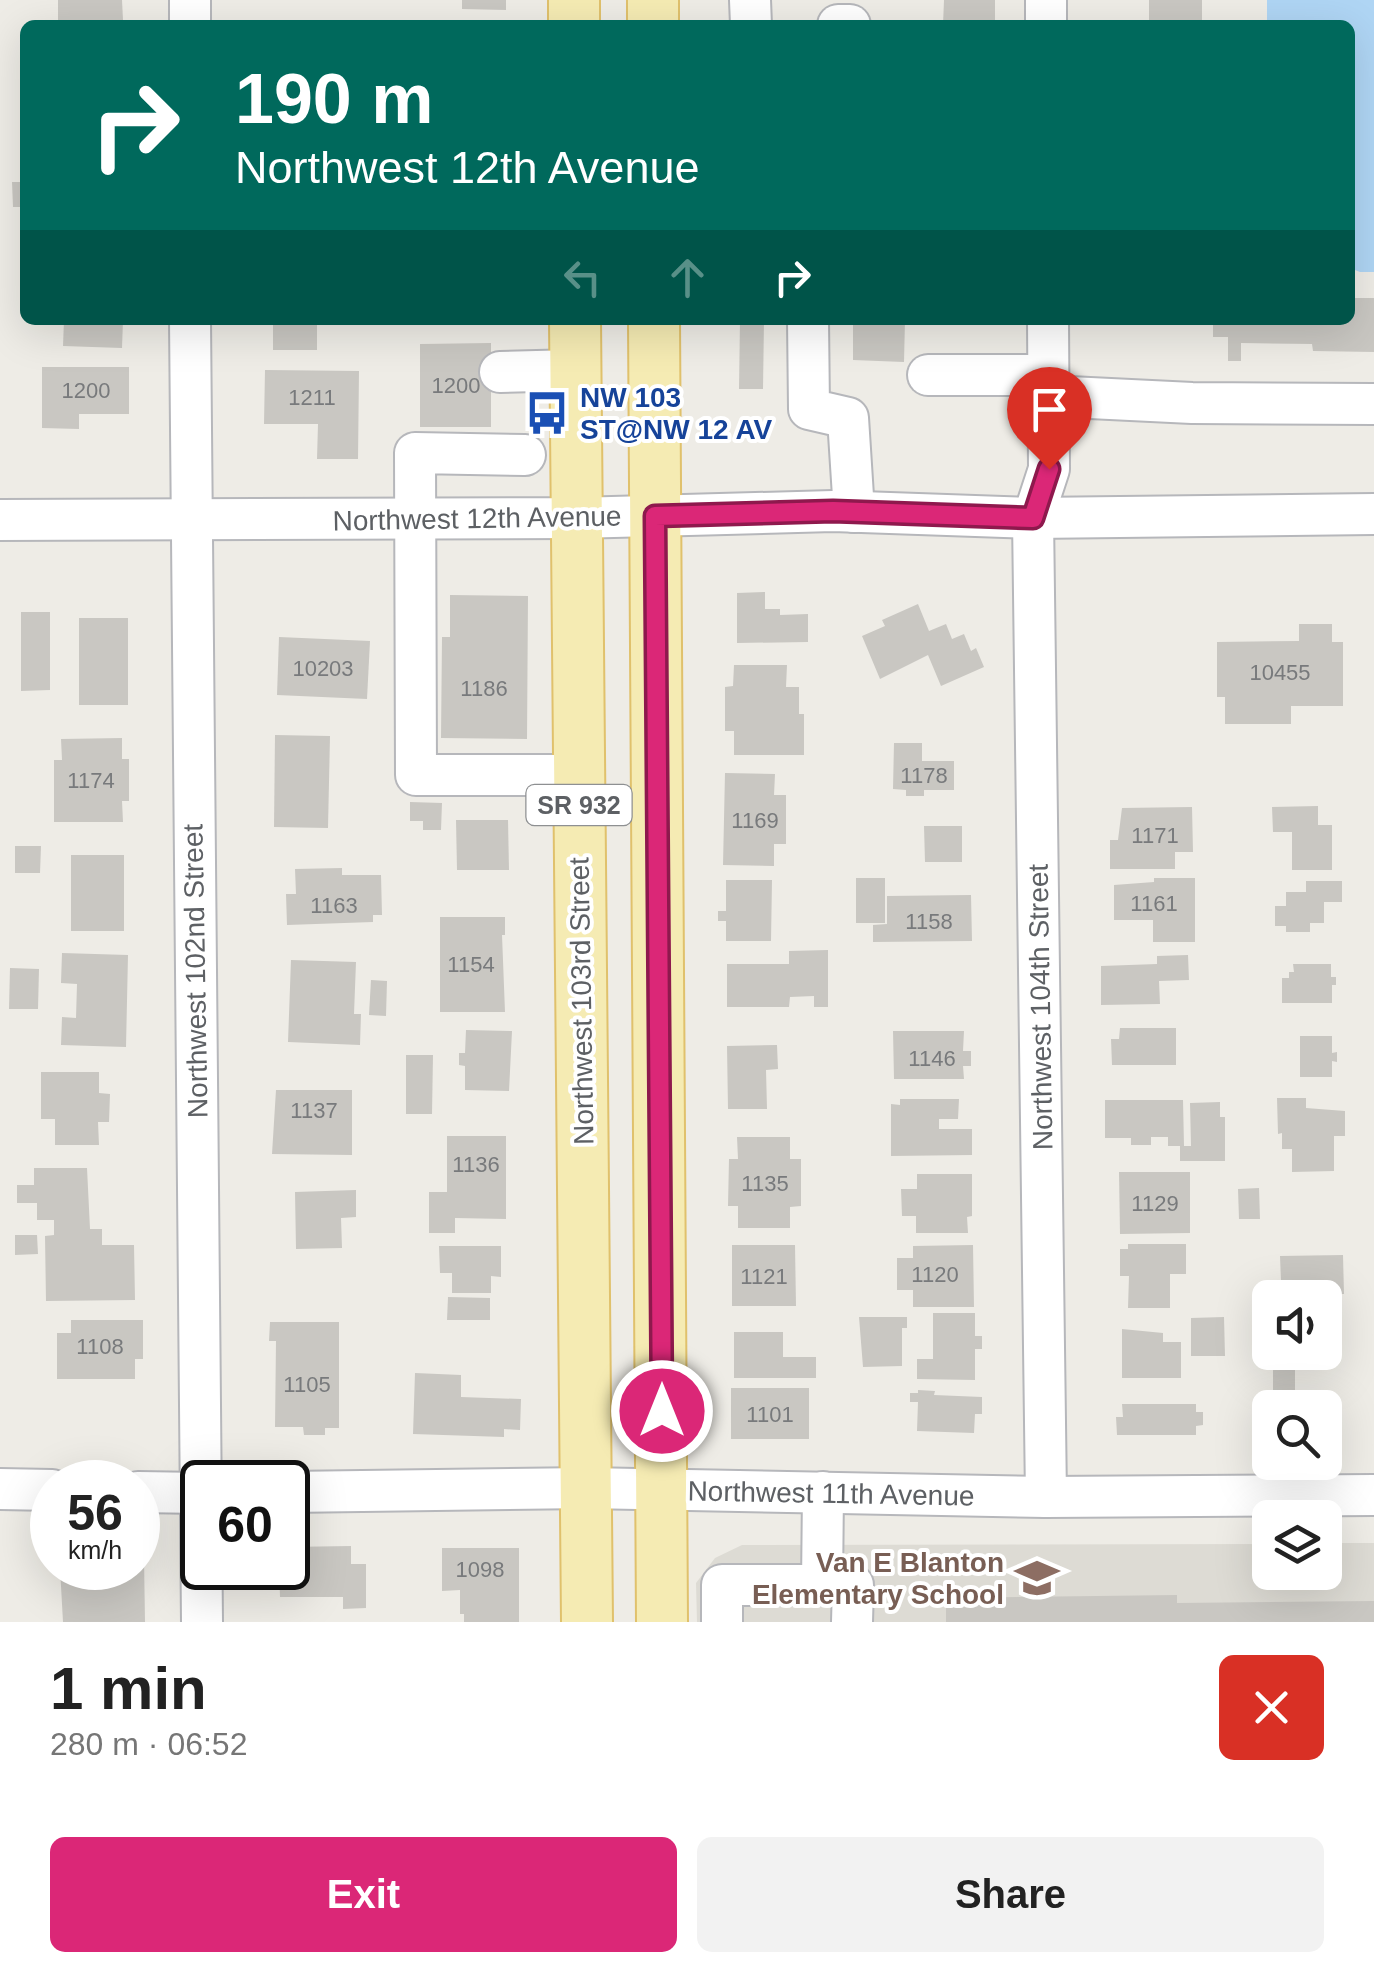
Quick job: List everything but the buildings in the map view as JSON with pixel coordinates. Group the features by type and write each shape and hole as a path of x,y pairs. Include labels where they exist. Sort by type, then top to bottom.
{"main road":[{"name":"Northwest 103rd Street","path":"575,325 587,1622"},
{"name":"SR 932","path":"654,325 662,1622"}],"street":[{"name":"Northwest 102nd Street","path":"190,325 202,1460"},
{"path":"808,325 809,409 848,418 854,512"},
{"name":"Northwest 104th Street","path":"1046,1497 1033,518 1049,469 1048,325"},
{"path":"500,372 575,370"},
{"path":"928,375 1192,403 1374,404"},
{"path":"488,518 509,454 415,453 416,775 578,775"},
{"name":"Northwest 12th Avenue","path":"0,520 576,518 854,512 1033,518 1374,514"},
{"name":"Northwest 11th Avenue","path":"310,1492 587,1488 1046,1497 1374,1495"},
{"path":"0,1489 30,1490"},
{"path":"822,1585 823,1492"},
{"path":"722,1622 722,1584 853,1585 852,1622"},
{"name":"Northwest 102nd Street","path":"202,1590 202,1622"}],"shaded area":[{"name":"Van E Blanton Elementary School","path":"1342,1543 1374,1543 1374,1622 697,1622 696,1583 715,1558 742,1545 1252,1544 1252,1590 1342,1590"}],"water":[{"path":"1267,0 1374,0 1374,272 1355,270 1355,20 1267,20"}],"place":[{"name":"NW 103 ST@NW 12 AV","path":"547,413"},
{"name":"Van E Blanton Elementary School","path":"1037,1578"}],"route":[{"path":"662,1411 655,516 833,511 1033,518 1049,469"}]}
